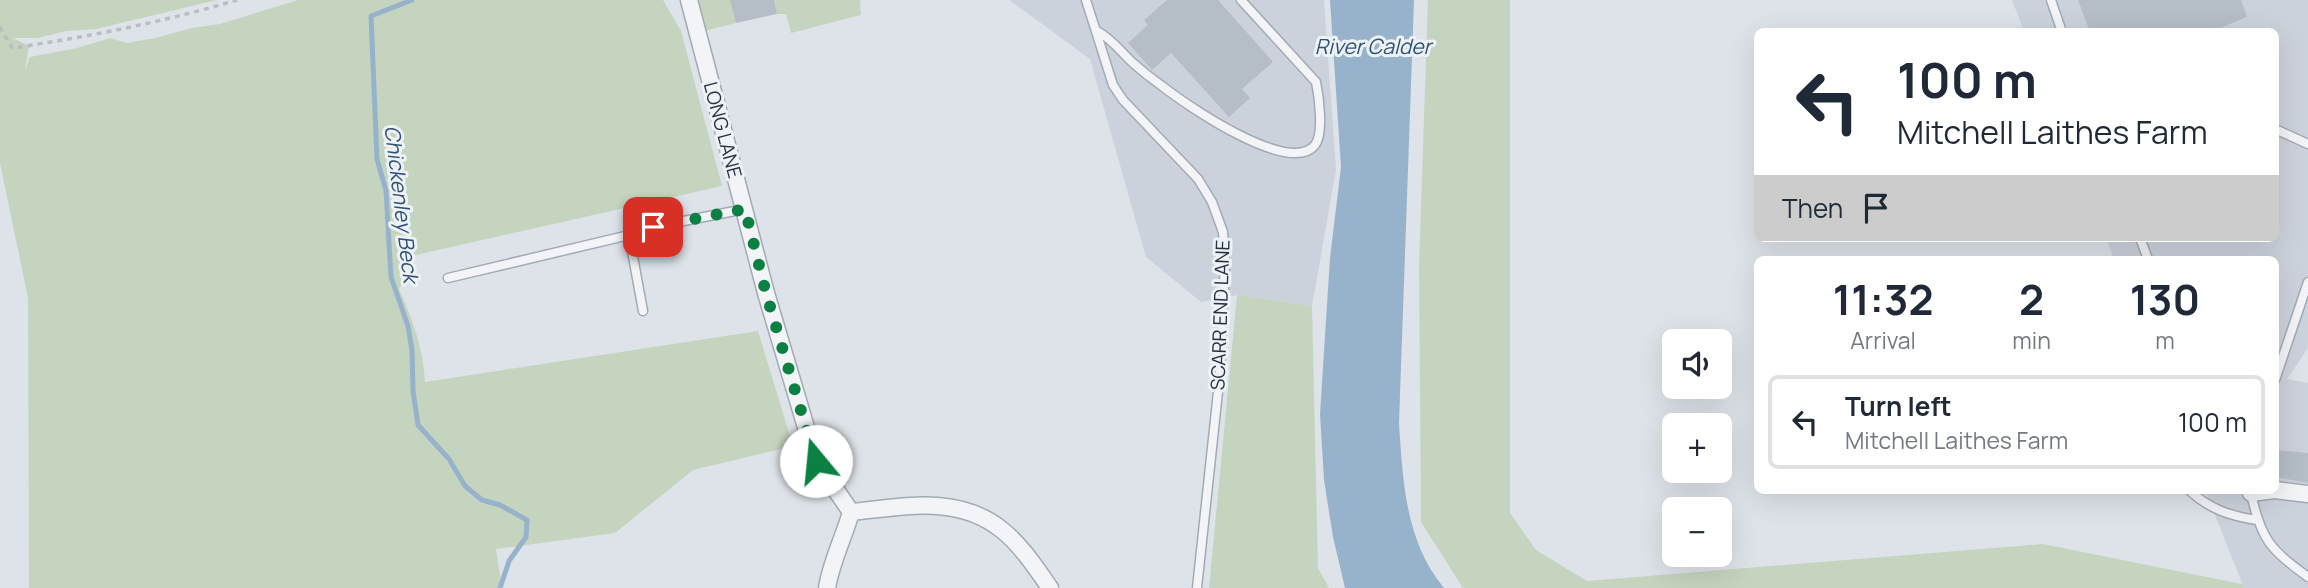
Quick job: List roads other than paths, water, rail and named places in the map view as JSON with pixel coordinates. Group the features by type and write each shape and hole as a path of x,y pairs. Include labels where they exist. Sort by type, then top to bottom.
{"street":[{"name":"LONG LANE","path":"689,0 766,293 816,461 851,512"},
{"path":"2279,490 2308,494"},
{"path":"827,588 851,512 939,505 978,514 1003,531 1030,560 1050,588"}],"lane":[{"path":"1097,31 1111,38 1132,62 1163,88 1223,127 1262,147 1286,152 1309,150 1318,137 1319,97 1316,82 1241,0"},
{"path":"2050,0 2061,28"},
{"name":"SCARR END LANE","path":"1088,1 1112,85 1198,179 1212,202 1223,232 1225,263 1220,373 1197,588"},
{"path":"2279,131 2308,144"},
{"path":"448,278 642,233 653,227 745,209"},
{"path":"642,233 634,242 632,251 643,311"},
{"path":"2279,368 2308,282"},
{"path":"2193,494 2203,503 2230,516 2257,520"},
{"path":"2251,494 2257,520 2266,540 2283,558 2308,577"}],"water":[{"name":"River Calder","path":"1330,0 1414,0 1399,423 1408,510 1421,551 1444,588 1345,588 1333,537 1324,480 1320,414 1330,258 1341,167"}],"waterway":[{"name":"Chickenley Beck","path":"412,0 371,16 377,159 386,191 391,277 408,326 418,425 449,459 465,486 482,500 500,505 527,520 526,537 509,561 500,588"}]}
